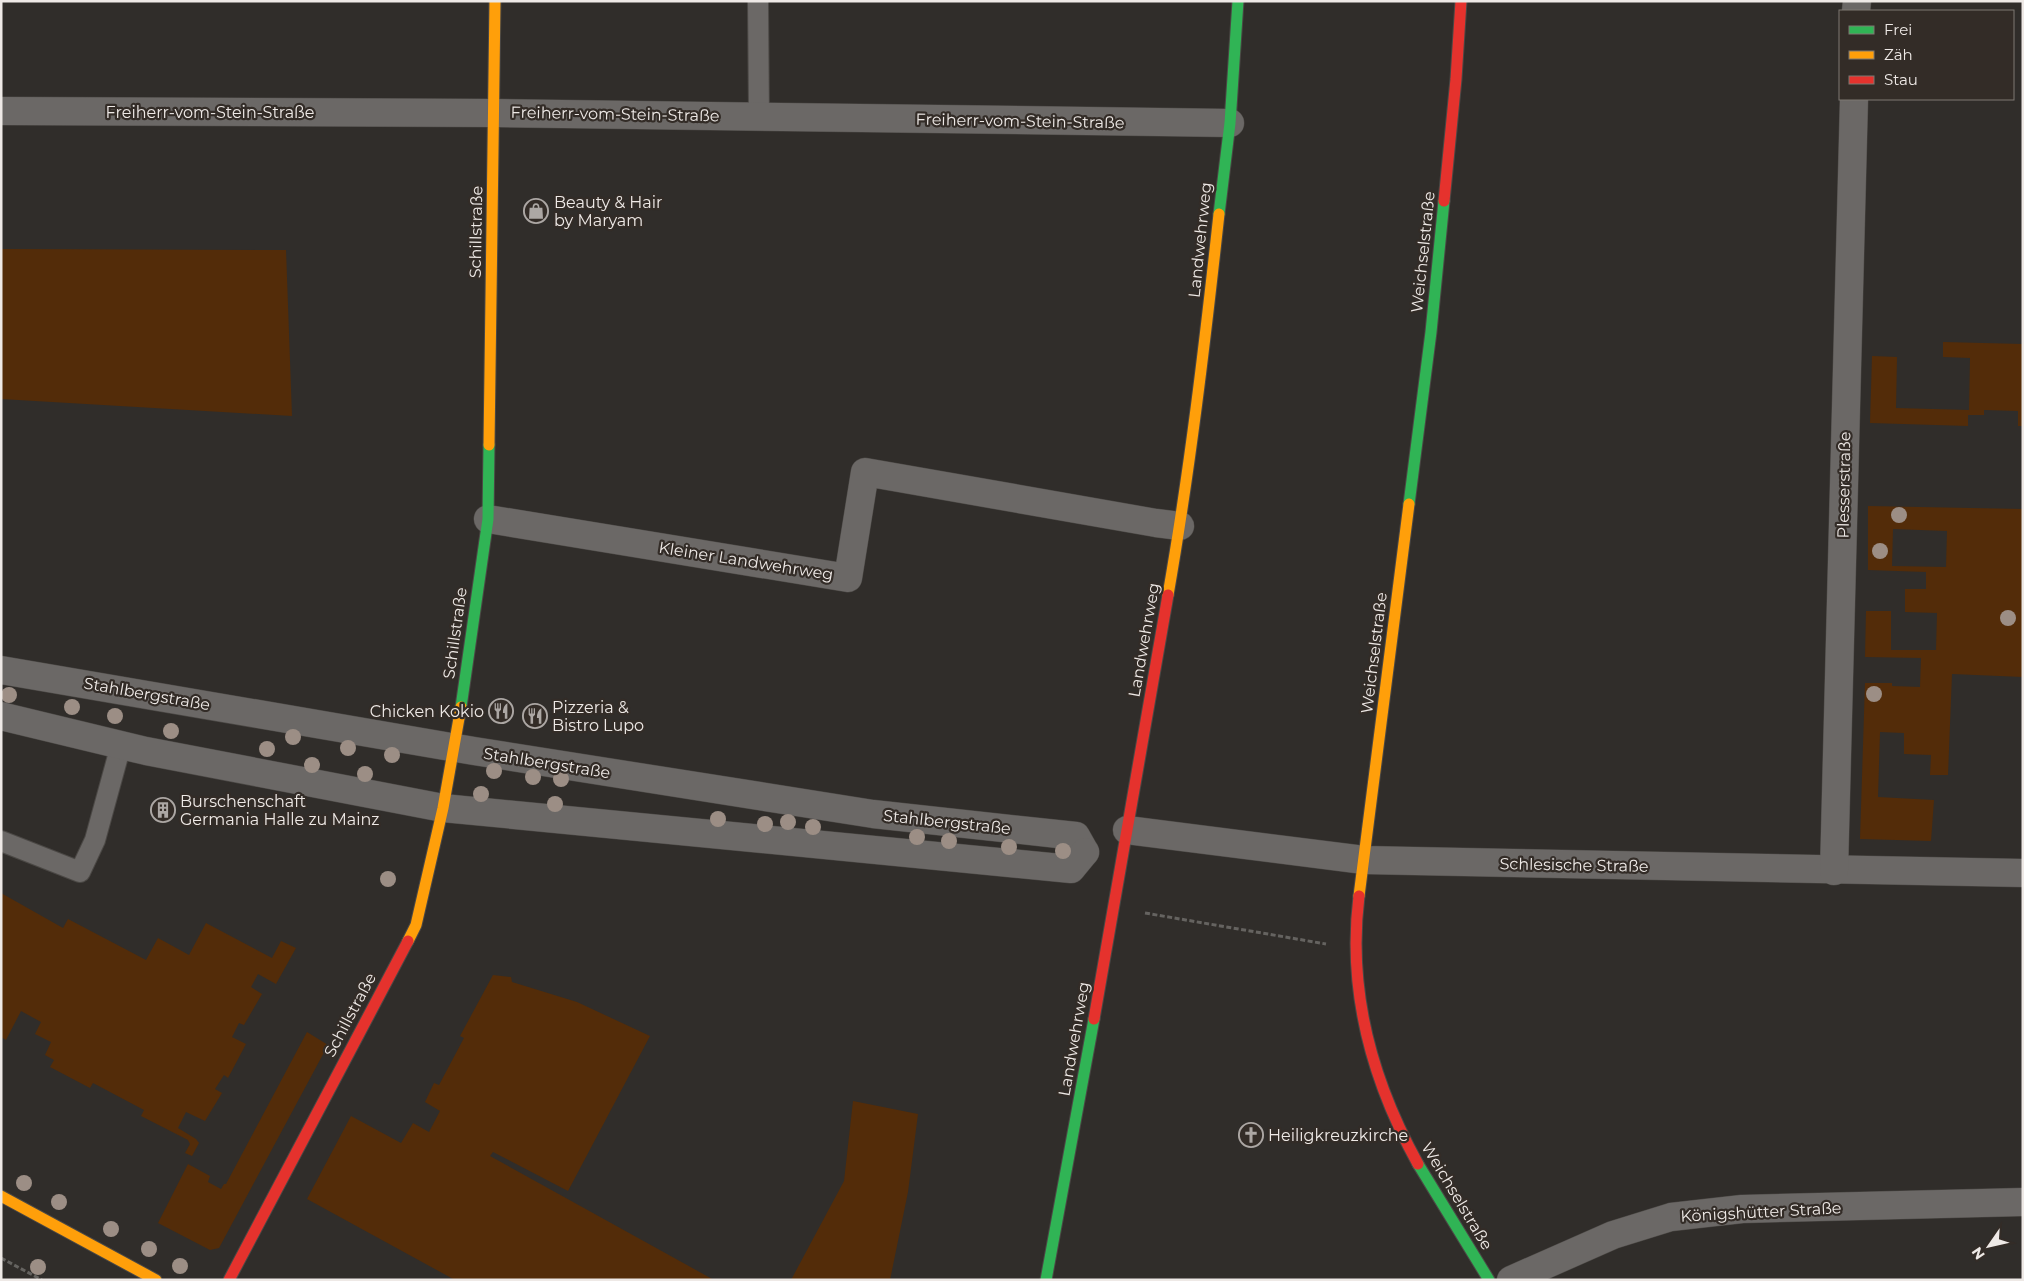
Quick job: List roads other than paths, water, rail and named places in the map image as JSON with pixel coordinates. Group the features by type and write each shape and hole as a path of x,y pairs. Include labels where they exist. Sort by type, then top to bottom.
{"street":[{"name":"Schillstraße","path":"229,1280 416,925 443,808 455,748 488,519 495,1"},
{"name":"Landwehrweg","path":"1046,1280 1180,526 1203,358 1230,123 1238,1"},
{"name":"Weichselstraße","path":"1461,1 1456,79 1431,332 1357,913 1356,949 1358,982 1370,1053 1387,1104 1414,1157 1489,1280"},
{"name":"Plesserstraße","path":"1834,871 1854,100"},
{"name":"Freiherr-vom-Stein-Straße","path":"1,111 494,113 1230,123"},
{"name":"Kleiner Landwehrweg","path":"488,519 848,578 865,472 1147,522 1180,526"},
{"name":"Stahlbergstraße","path":"1,670 455,748 873,814 1076,836 1085,852"},
{"path":"1,716 121,745 443,808 1071,869 1085,852 1122,858"},
{"name":"Schlesische Straße","path":"1127,830 1364,860 1834,871 2023,873"},
{"path":"1,1196 156,1280"},
{"name":"Königshütter Straße","path":"1511,1280 1613,1235 1671,1217 1742,1209 2023,1202"}],"lane":[{"path":"758,1 759,117"},
{"path":"1,841 80,872 95,840 121,745"}],"place":[{"name":"Beauty & Hair by Maryam","path":"536,211"},
{"name":"Chicken Kokio","path":"501,711"},
{"name":"Pizzeria & Bistro Lupo","path":"535,716"},
{"name":"Burschenschaft Germania Halle zu Mainz","path":"163,810"},
{"name":"Heiligkreuzkirche","path":"1251,1135"}]}
